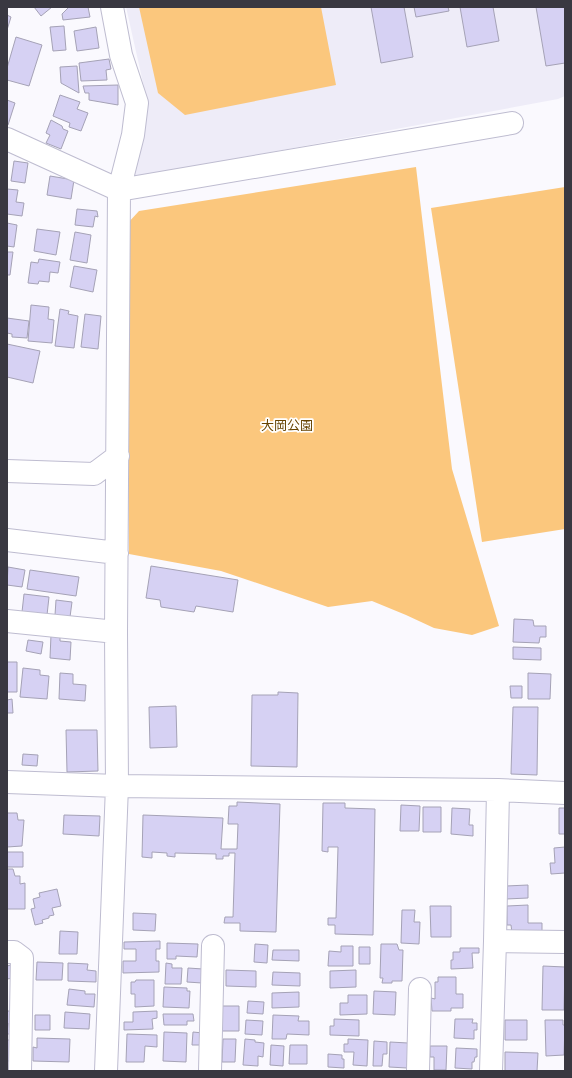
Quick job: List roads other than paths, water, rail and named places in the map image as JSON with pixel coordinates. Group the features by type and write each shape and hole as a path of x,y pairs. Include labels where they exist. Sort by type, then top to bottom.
{"street":[{"path":"106,1071 117,786 116,632 119,190 133,135 137,103 121,55 112,7"},
{"path":"7,139 119,190 512,123"},
{"path":"7,471 94,474 118,456"},
{"path":"7,540 117,552"},
{"path":"7,621 116,632"},
{"path":"7,782 117,786 498,790 565,793"},
{"path":"491,1071 496,941 498,790"},
{"path":"496,941 565,942"},
{"path":"210,1071 213,946"},
{"path":"7,952 14,952 22,958 20,1071"},
{"path":"418,1071 420,990"}],"park label":[{"name":"大岡公園","path":"287,425"}]}
